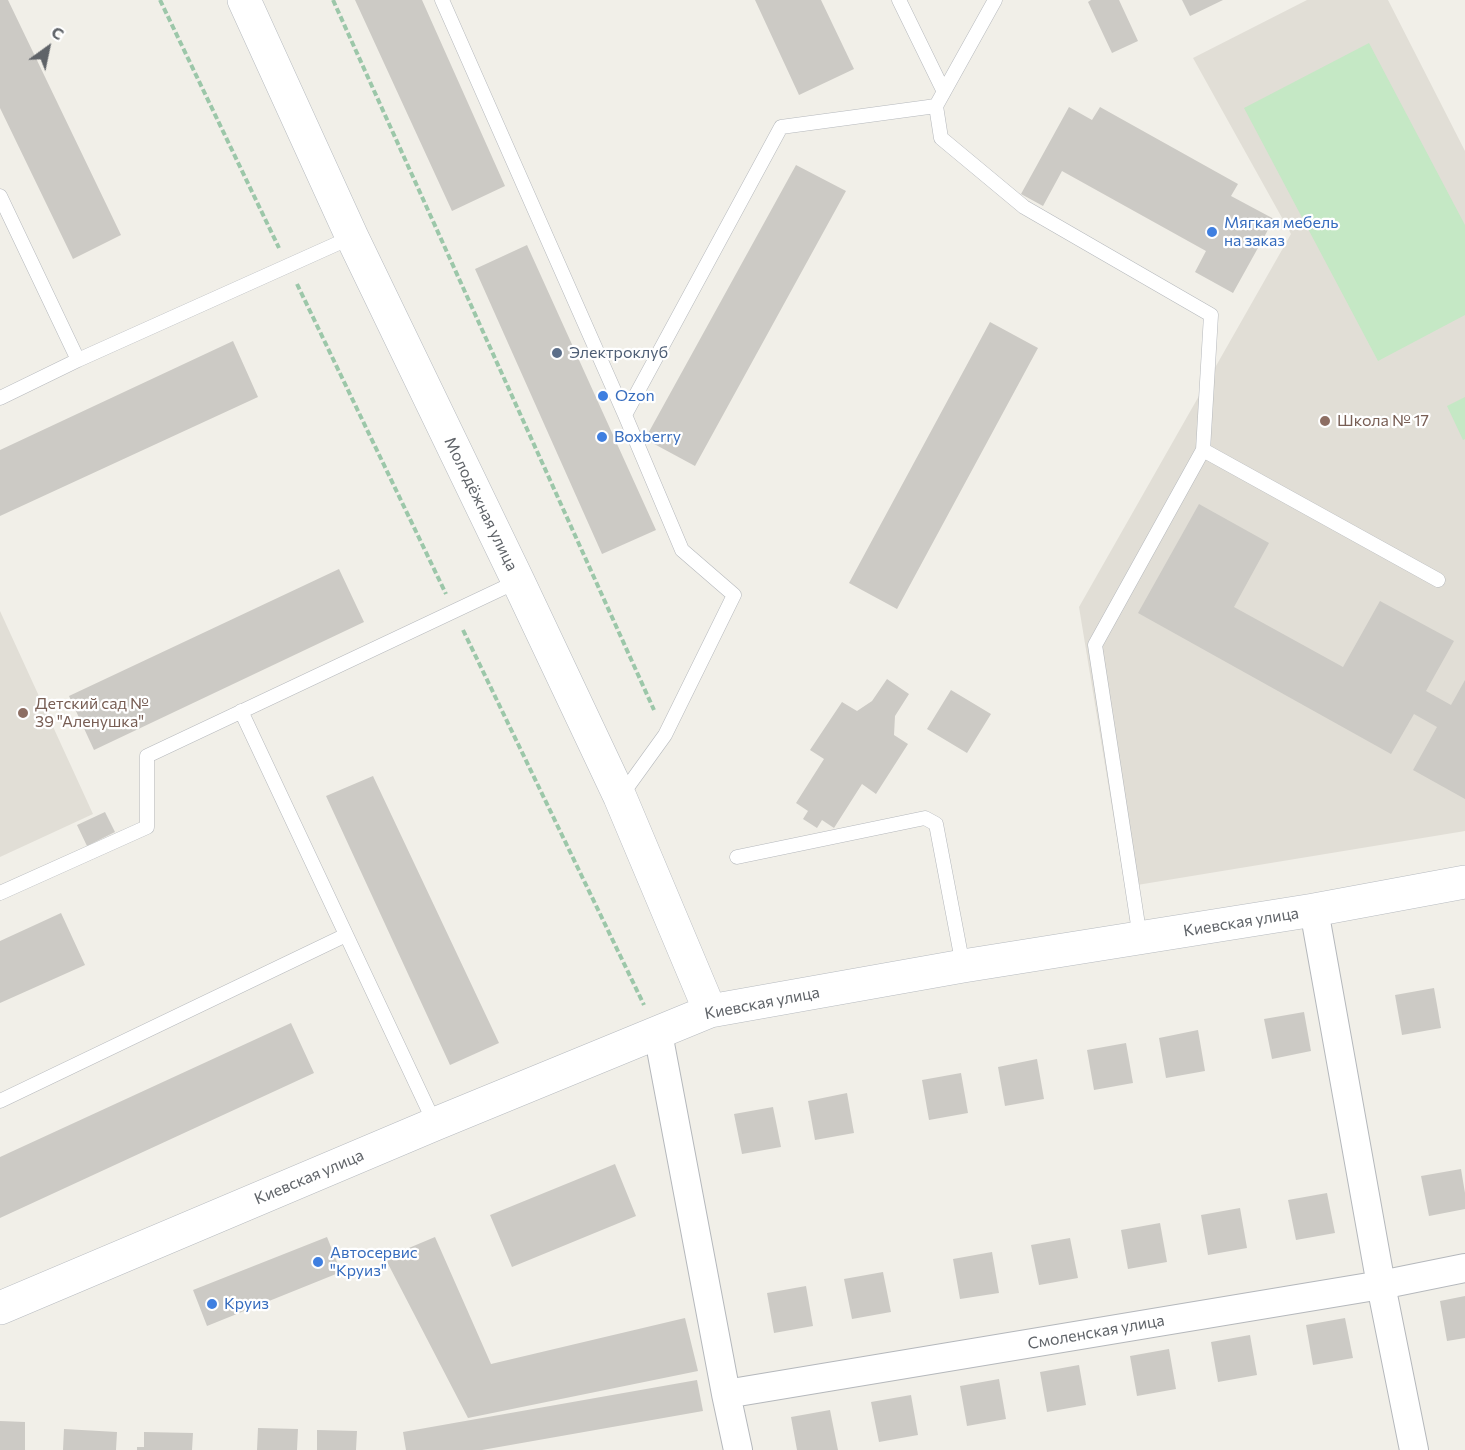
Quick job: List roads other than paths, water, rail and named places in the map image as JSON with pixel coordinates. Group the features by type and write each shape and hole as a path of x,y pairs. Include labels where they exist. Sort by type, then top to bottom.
{"main road":[{"name":"Молодёжная улица","path":"244,0 352,237 620,797 710,1011"},
{"name":"Киевская улица","path":"0,1308 435,1124 652,1021 963,966 1314,910 1465,882"}],"street":[{"path":"1314,910 1381,1285 1414,1450"},
{"path":"652,1021 738,1450"},
{"name":"Смоленская улица","path":"726,1394 1381,1285 1465,1268"}],"lane":[{"path":"442,0 682,550 734,594 665,735 620,797"},
{"path":"899,0 944,92"},
{"path":"995,0 936,106 940,138 1024,207 1211,315 1203,450 1095,645 1140,938"},
{"path":"625,415 781,127 936,106"},
{"path":"0,196 78,360"},
{"path":"0,398 78,360 352,237"},
{"path":"1203,450 1438,580"},
{"path":"0,893 147,827 147,756 518,581"},
{"path":"241,711 435,1124"},
{"path":"737,856 925,818 936,824 963,966"},
{"path":"0,1101 346,935"}],"place":[{"name":"Мягкая мебель на заказ","path":"1212,232"},
{"name":"Электроклуб","path":"557,353"},
{"name":"Ozon","path":"603,396"},
{"name":"Школа № 17","path":"1325,421"},
{"name":"Boxberry","path":"602,437"},
{"name":"Детский сад № 39 \"Аленушка\"","path":"23,713"},
{"name":"Автосервис \"Круиз\"","path":"318,1262"},
{"name":"Круиз","path":"212,1304"}]}
